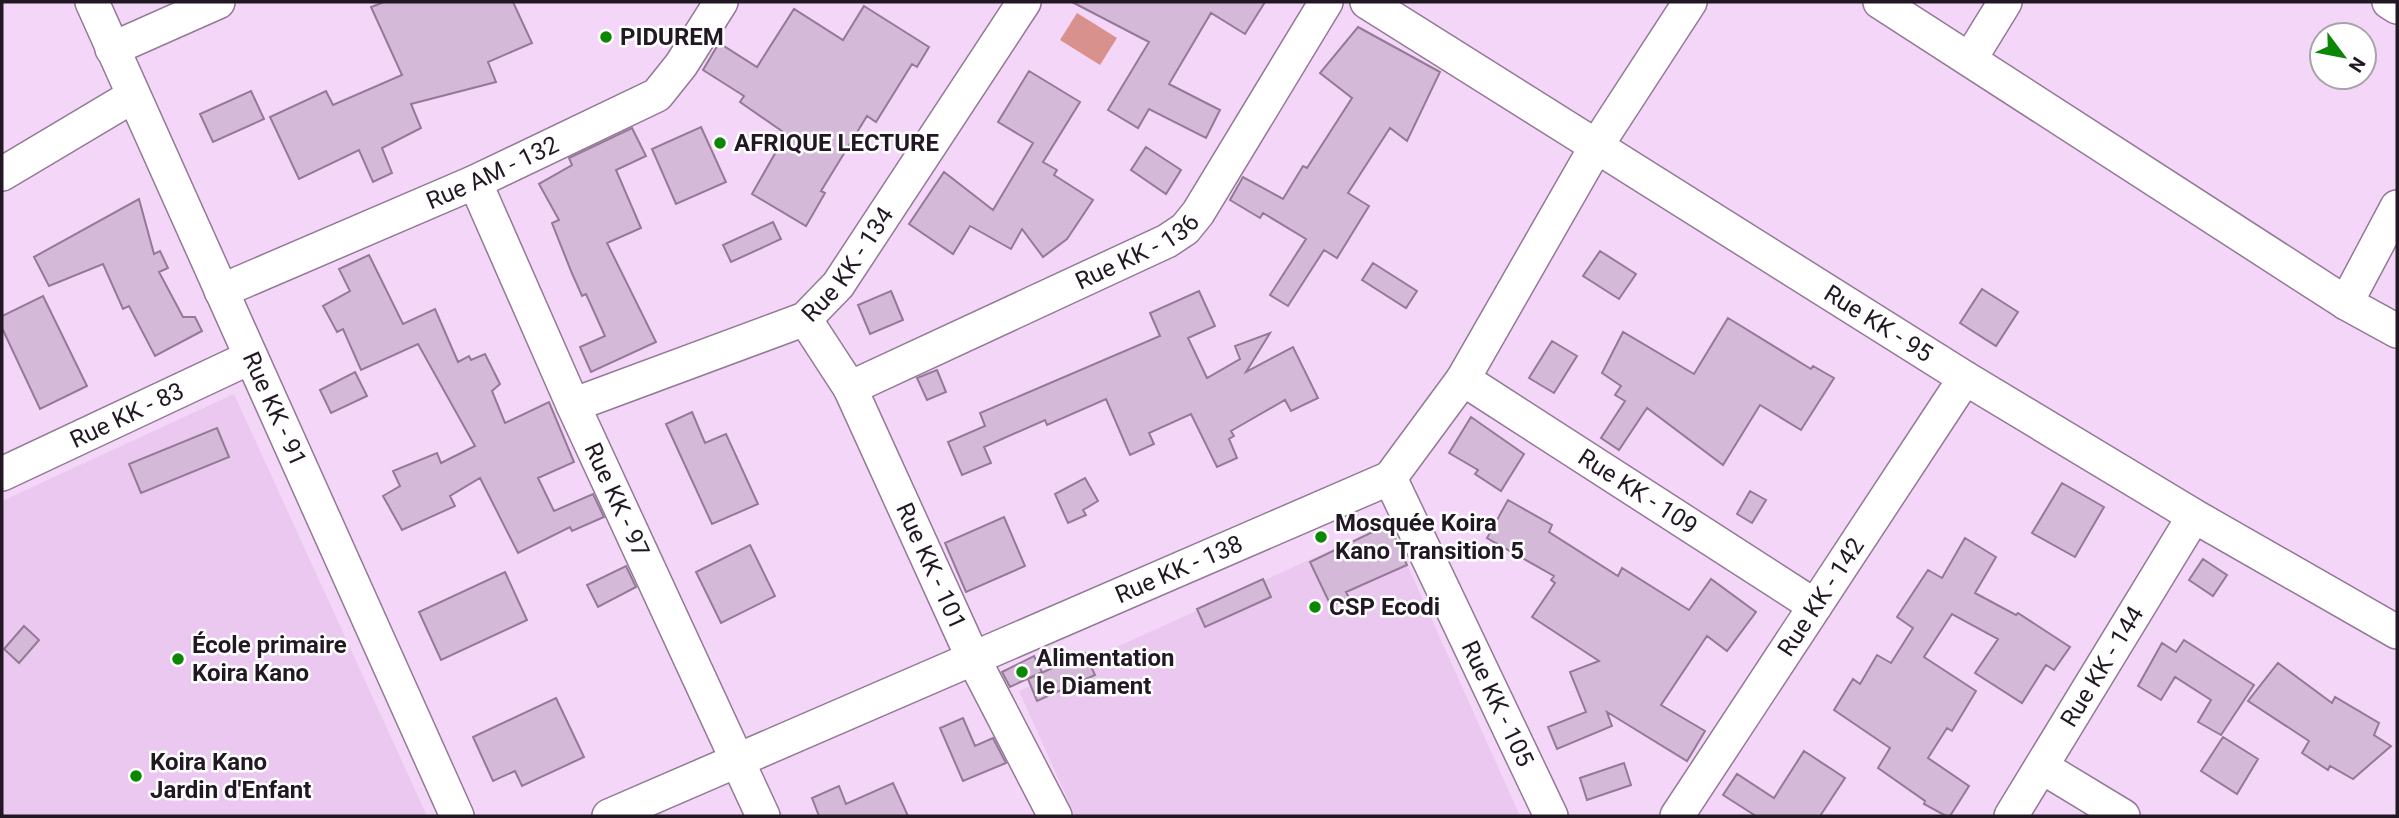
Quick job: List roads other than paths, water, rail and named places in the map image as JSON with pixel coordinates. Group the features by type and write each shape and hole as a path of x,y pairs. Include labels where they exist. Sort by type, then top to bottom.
{"street":[{"name":"Rue KK - 91","path":"92,2 457,816"},
{"path":"112,49 218,2"},
{"name":"Rue AM - 132","path":"220,291 475,182 657,95 721,2"},
{"name":"Rue KK - 134","path":"573,405 805,319 838,285 1024,2"},
{"name":"Rue KK - 136","path":"850,388 1167,241 1185,229 1198,213 1326,2"},
{"name":"Rue KK - 95","path":"1367,2 1965,378 2194,516 2397,632"},
{"path":"1390,478 1463,379 1597,145 1690,2"},
{"path":"1880,2 2346,303 2397,331"},
{"path":"1970,59 2005,2"},
{"path":"2389,2 2397,7"},
{"path":"2,174 133,96"},
{"name":"Rue KK - 97","path":"475,182 573,405 763,816"},
{"path":"2346,303 2397,206"},
{"name":"Rue KK - 101","path":"805,319 850,388 972,656 1055,816"},
{"name":"Rue KK - 83","path":"2,474 251,357"},
{"name":"Rue KK - 142","path":"1677,816 1965,378"},
{"name":"Rue KK - 109","path":"1463,379 1815,606"},
{"name":"Rue KK - 138","path":"609,816 972,656 1390,478"},
{"name":"Rue KK - 105","path":"1390,478 1551,816"},
{"name":"Rue KK - 144","path":"2011,816 2194,516"},
{"path":"2042,767 2123,816"}],"place":[{"name":"PIDUREM","path":"606,37"},
{"name":"AFRIQUE LECTURE","path":"720,143"},
{"name":"Mosquée Koira Kano Transition 5","path":"1321,537"},
{"name":"CSP Ecodi","path":"1315,607"},
{"name":"École primaire Koira Kano","path":"178,659"},
{"name":"Alimentation le Diament","path":"1022,672"},
{"name":"Koira Kano Jardin d'Enfant","path":"136,776"}]}
